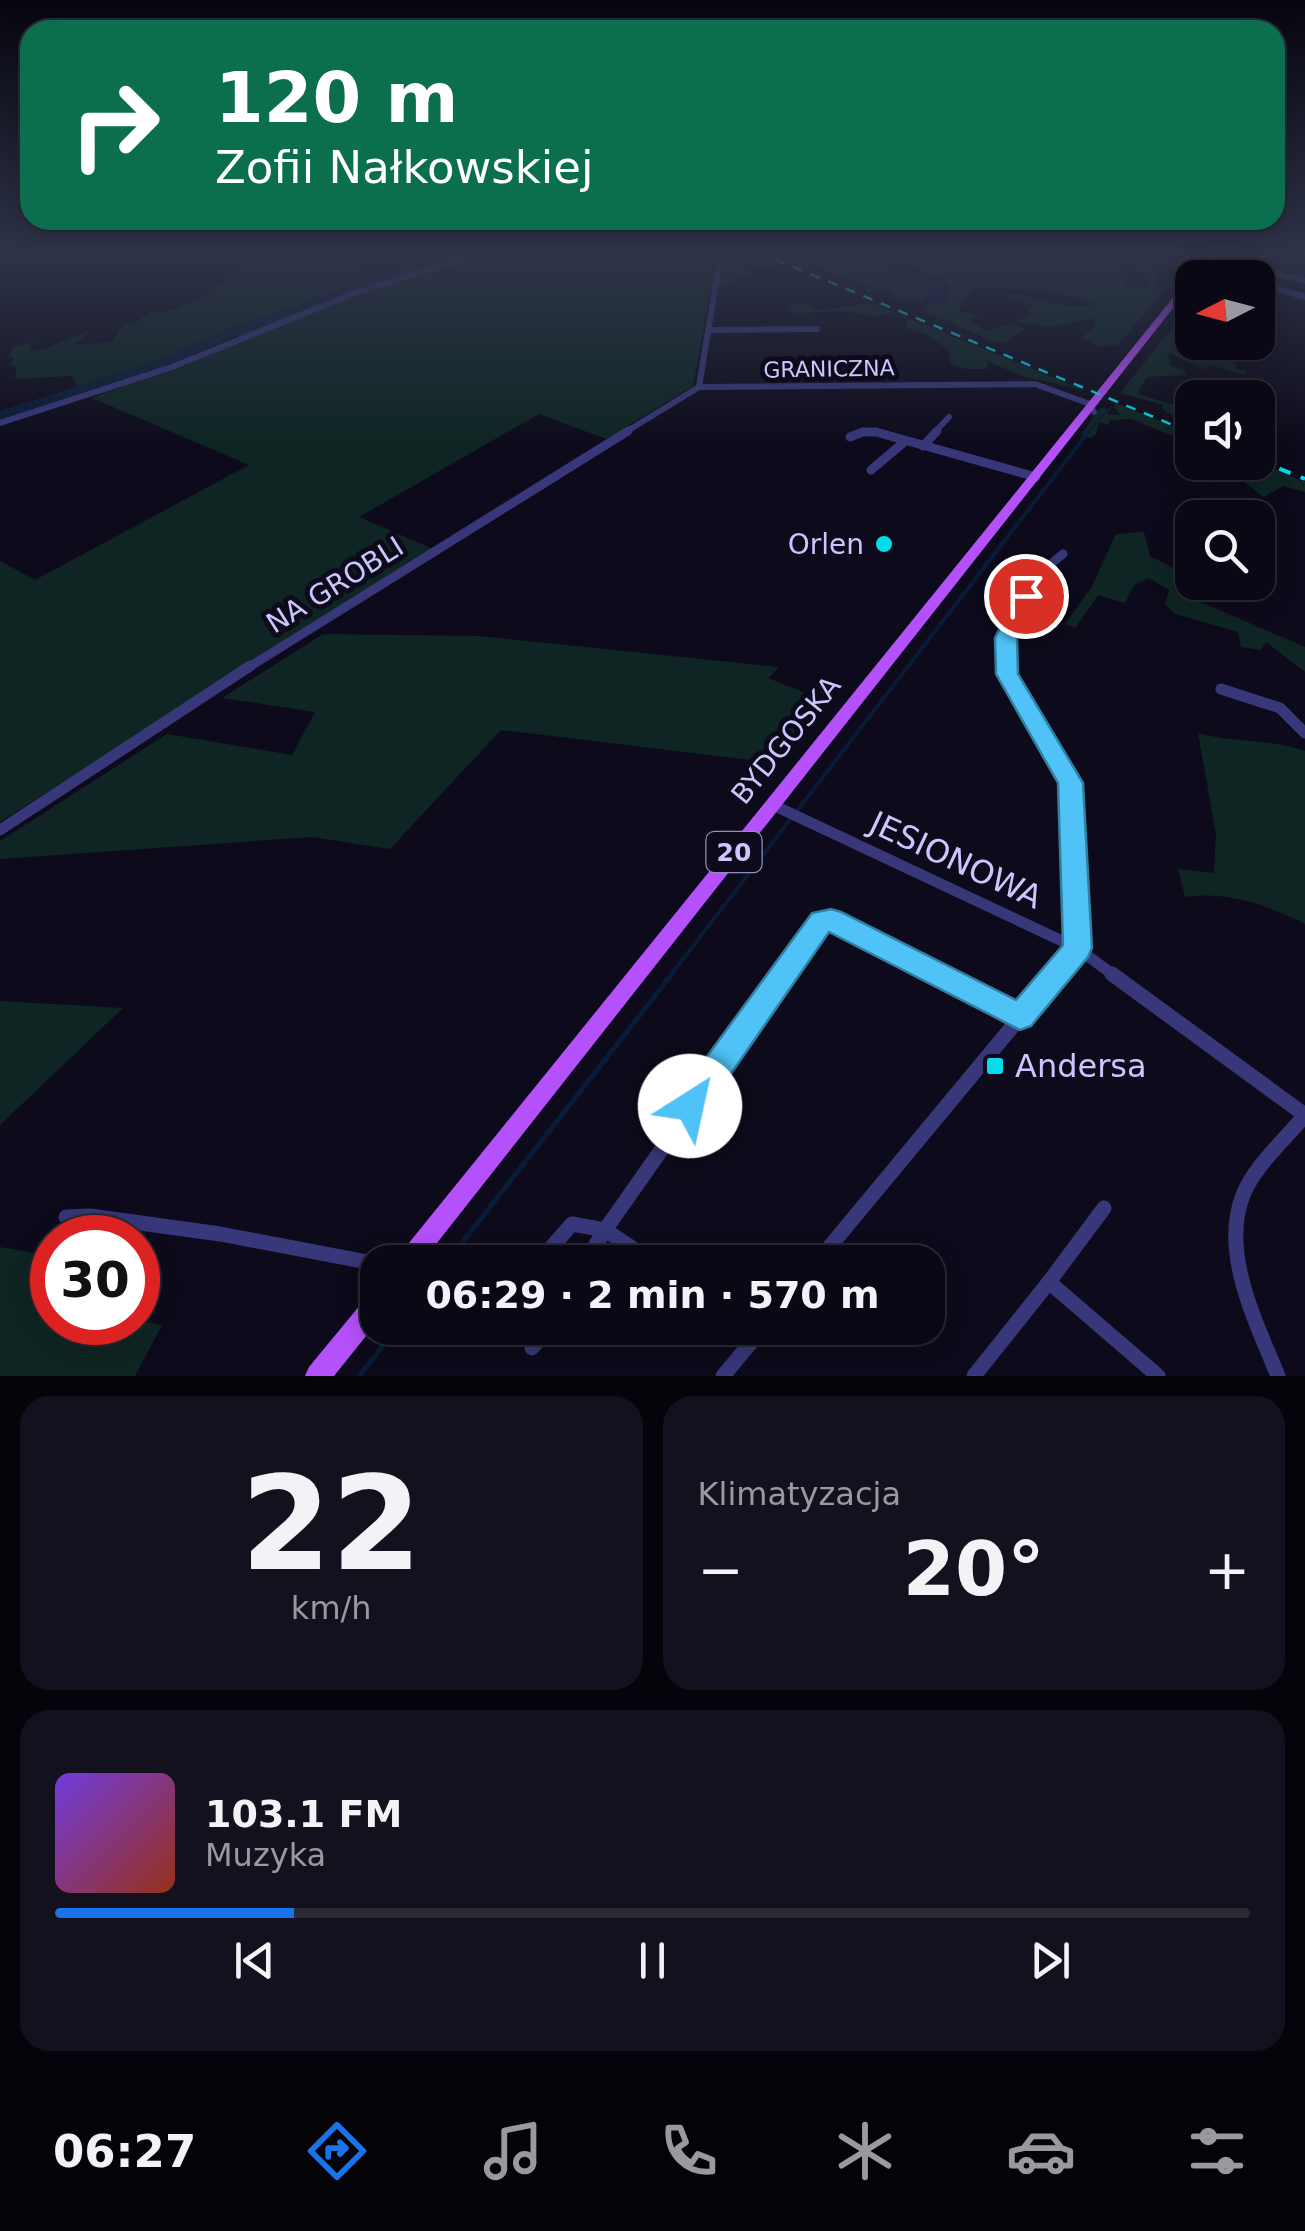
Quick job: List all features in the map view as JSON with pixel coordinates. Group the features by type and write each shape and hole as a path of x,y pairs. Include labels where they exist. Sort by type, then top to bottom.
{"main road":[{"name":"BYDGOSKA","path":"422,1245 1036,477 1092,408 1112,393 1134,354 1164,316"},
{"path":"318,1376 360,1323"}],"street":[{"path":"0,424 169,368 298,316"},
{"path":"699,387 711,316"},
{"path":"709,330 816,329"},
{"name":"GRANICZNA","path":"699,387 1035,384 1092,408"},
{"name":"NA GROBLI","path":"0,830 162,720 699,387"},
{"path":"923,446 949,417"},
{"path":"850,438 856,432 870,432 1036,477"},
{"path":"871,470 903,443"},
{"path":"831,1245 1078,948 1071,783 1007,674 1004,655 1016,609 1048,564 1062,554"},
{"path":"1221,689 1280,708 1305,733"},
{"name":"JESIONOWA","path":"772,804 1078,948 1305,1115"},
{"path":"595,1245 822,921 831,920 863,935 1020,1017"},
{"path":"1278,1376 1240,1264 1239,1221 1244,1195 1305,1115"},
{"path":"974,1376 1104,1208"},
{"path":"554,1245 572,1224 604,1230 627,1245"},
{"path":"160,1226 360,1261"},
{"path":"1049,1282 1158,1376"},
{"path":"724,1376 746,1345"}],"green space":[{"path":"145,316 706,316 693,386 606,439 539,414 359,517 433,549 0,822 0,561 35,580 249,465 92,398 245,337 230,336 81,393 72,376 15,379 16,367 10,364 14,358 8,357 12,347 34,342 30,351 38,350 92,331 73,345 112,342 123,325 134,324"},
{"path":"898,316 903,316 1084,390 1025,377 984,360 988,363 986,369 951,364 949,350 925,334 907,328 906,319"},
{"path":"935,316 978,316 969,320 987,331 1010,324 1024,329 1005,343"},
{"path":"1030,316 1142,316 1118,345 1099,347 1081,338 1096,326 1094,318 1050,327 1016,321"},
{"path":"1175,325 1175,356 1168,353 1171,366 1182,368 1187,375 1147,377 1137,394 1175,405 1175,416 1161,407 1164,405 1120,393"},
{"path":"1184,360 1231,360 1238,369 1247,371 1244,375 1209,365 1207,370"},
{"path":"1116,403 1175,427 1175,437 1132,419 1110,420 1108,425 1099,422 1096,434 1090,438 1081,435 1099,409 1105,407 1107,414 1120,415"},
{"path":"1275,469 1305,482 1305,492 1284,486 1263,497 1239,480 1275,480"},
{"path":"1144,532 1150,556 1175,569 1175,600 1196,600 1305,647 1305,672 1266,642 1261,650 1241,647 1238,632 1176,614 1165,605 1169,590 1149,578 1134,585 1125,603 1098,595 1075,628 1065,624 1091,588 1116,534"},
{"path":"323,634 479,636 779,667 768,678 830,703 817,706 769,762 501,730 390,849 312,837 0,859 0,841 167,734 292,755 315,712 222,698"},
{"path":"1198,733 1305,751 1305,924 1247,901 1185,897 1178,869 1214,873 1216,834"},
{"path":"0,1001 123,1008 0,1125"},
{"path":"0,1247 30,1252 30,1345 151,1345 135,1376 0,1376"}],"waterway":[{"path":"0,416 151,367 276,316"},
{"path":"1087,433 1111,407"},
{"path":"670,976 1089,431"},
{"path":"460,1245 672,974"},
{"path":"359,1376 384,1345"}],"railway":[{"path":"912,316 1175,426"},
{"path":"1275,467 1305,479"}],"place":[{"name":"Orlen","path":"884,544"},
{"name":"Andersa","path":"995,1066"}],"route":[{"path":"690,1106 822,921 831,920 863,935 1020,1017 1078,948 1071,783 1057,753 1007,674 1004,655 1016,609 1026,596"}]}
